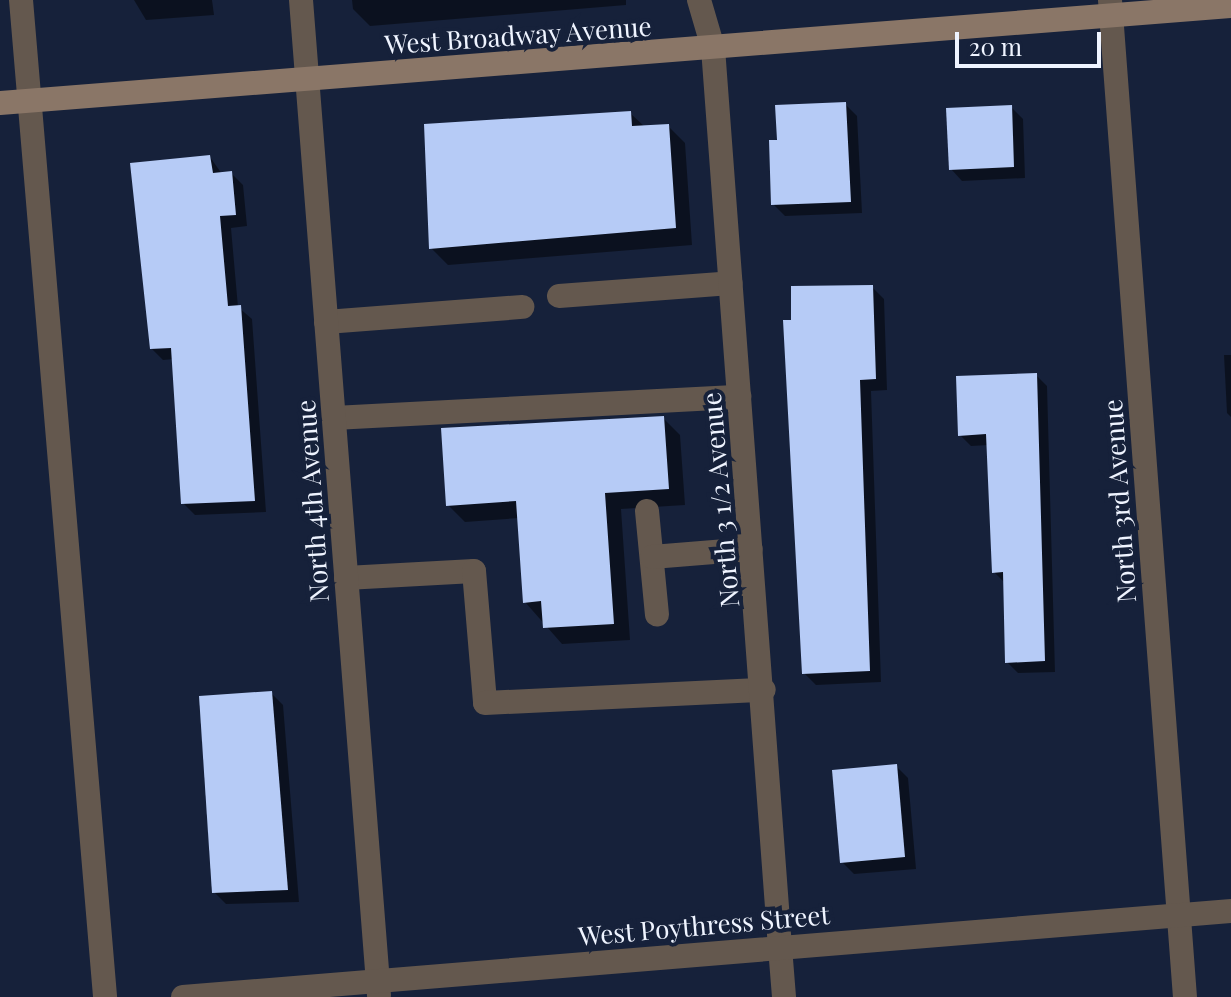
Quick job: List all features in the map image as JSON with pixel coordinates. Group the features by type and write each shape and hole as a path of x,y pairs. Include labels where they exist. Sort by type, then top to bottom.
{"main road":[{"name":"West Broadway Avenue","path":"0,103 713,48 1110,8 1231,6"}],"street":[{"path":"21,0 105,997"},
{"name":"North 4th Avenue","path":"301,0 378,989"},
{"name":"North 3 1/2 Avenue","path":"699,0 713,48 764,690 784,997"},
{"name":"North 3rd Avenue","path":"1110,8 1185,997"},
{"path":"559,296 731,283"},
{"path":"326,322 522,307"},
{"path":"334,418 739,397"},
{"path":"647,511 657,615"},
{"path":"652,557 751,549"},
{"path":"346,578 474,571 485,703 764,690"},
{"name":"West Poythress Street","path":"183,997 378,989 780,947 1231,911"}],"building":[{"path":"846,102 851,202 771,205 769,140 777,140 775,105"},
{"path":"1012,105 1014,167 949,170 946,108"},
{"path":"631,111 632,126 669,124 676,228 429,249 424,124"},
{"path":"210,155 213,173 232,171 236,215 220,216 228,306 241,305 255,501 181,504 171,348 150,349 130,163"},
{"path":"873,285 876,379 860,380 870,671 802,674 783,320 791,320 791,286"},
{"path":"1037,373 1045,661 1005,663 1003,572 992,573 986,434 958,436 956,376"},
{"path":"664,416 669,489 605,493 614,624 543,628 541,601 523,603 516,501 446,506 441,428"},
{"path":"272,691 288,890 212,893 199,696"},
{"path":"897,764 905,857 840,863 832,770"}]}
